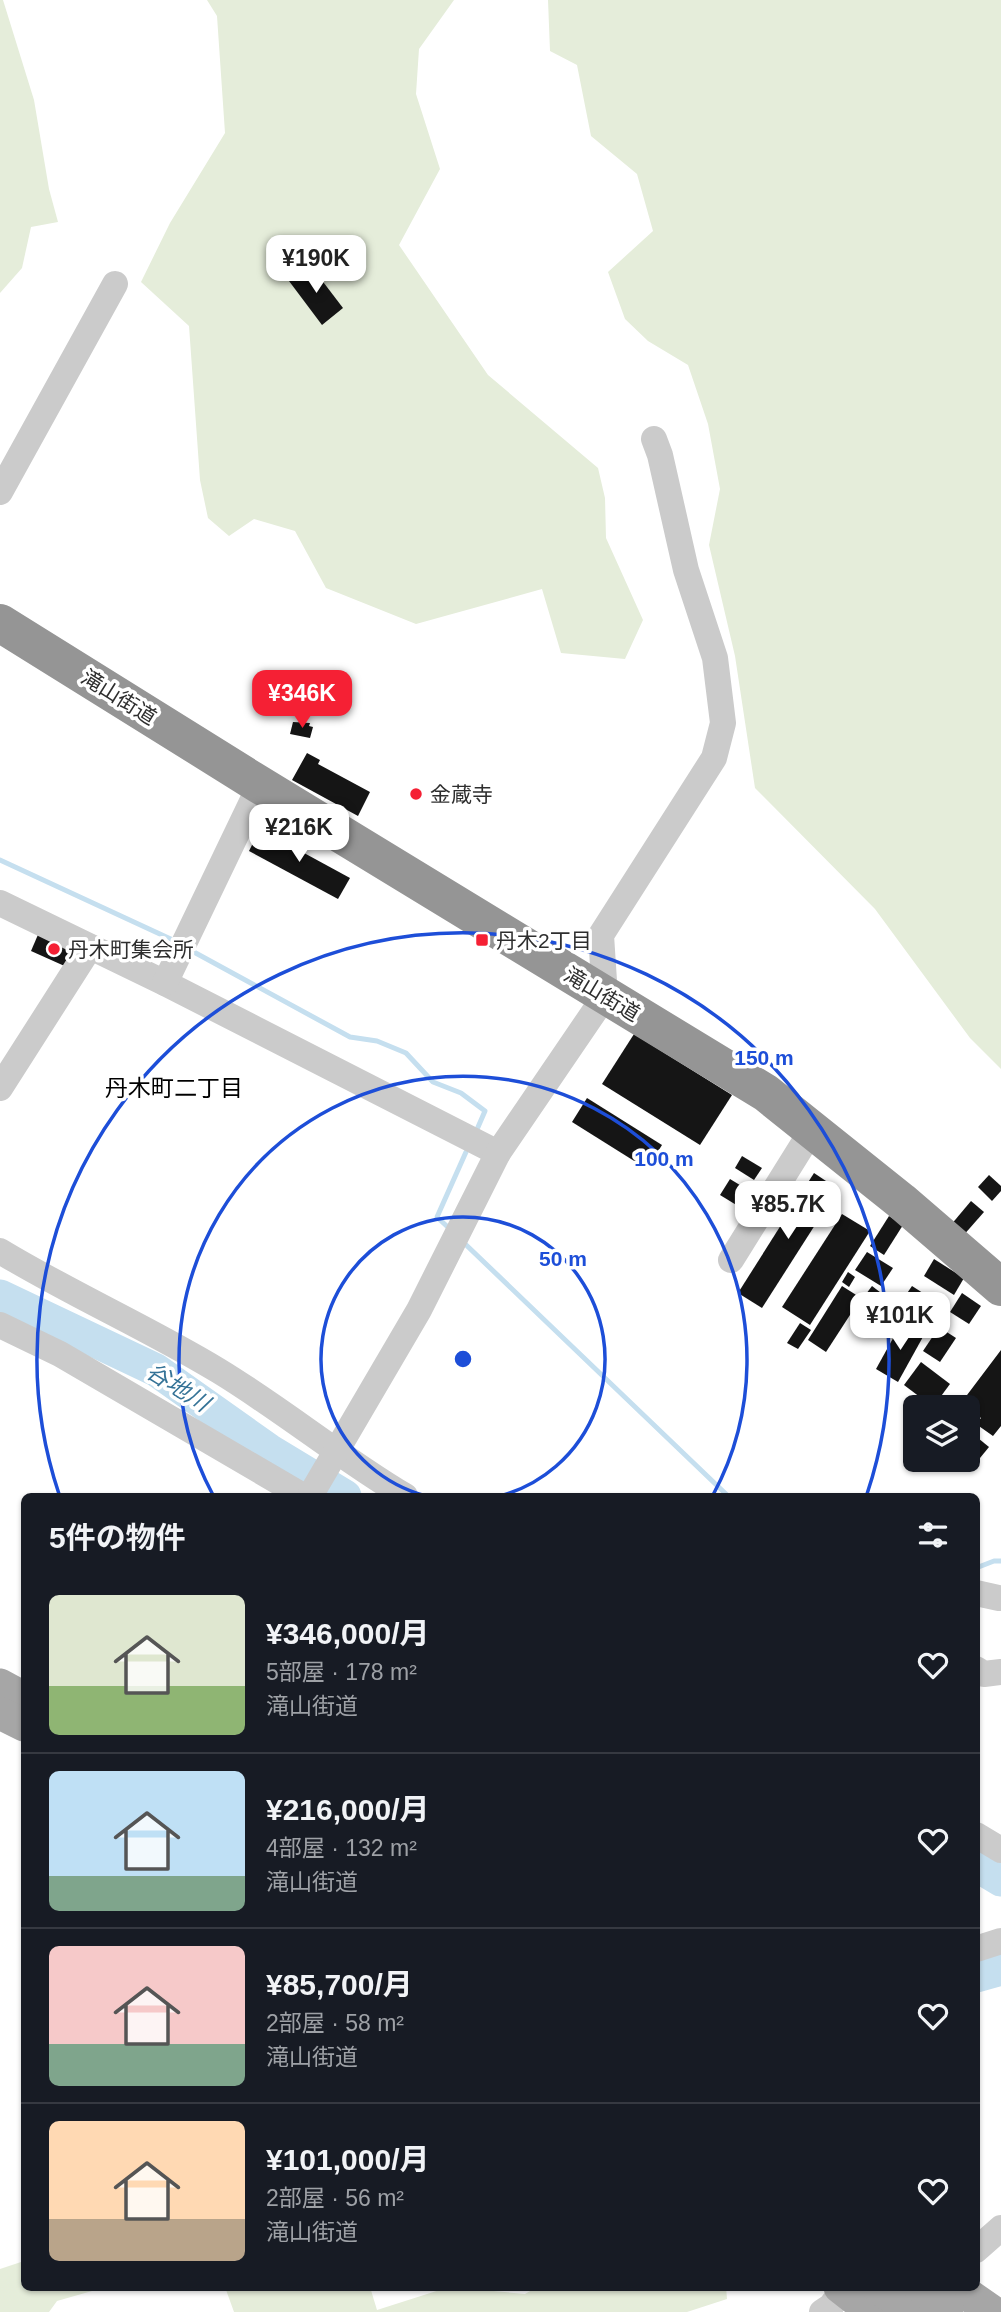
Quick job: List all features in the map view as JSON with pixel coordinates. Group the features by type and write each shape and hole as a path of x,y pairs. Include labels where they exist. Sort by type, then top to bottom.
{"highway":[{"name":"滝山街道","path":"0,623 260,785 766,1093 901,1201 1001,1287"}],"main road":[{"path":"0,1661 21,1672"},
{"path":"0,1685 21,1696"},
{"path":"0,1713 21,1724"},
{"path":"0,1738 21,1749"},
{"path":"883,2291 912,2312"},
{"path":"930,2291 993,2312"},
{"path":"837,2294 873,2312"}],"street":[{"path":"0,492 115,284"},
{"path":"310,1493 334,1457 419,1310 498,1153 605,996 601,935 714,758 723,723 715,658 686,570 654,439"},
{"path":"165,983 260,785"},
{"path":"0,903 165,983 498,1153"},
{"path":"0,1088 90,947"},
{"path":"731,1260 812,1130"},
{"path":"0,1251 220,1371 334,1457 400,1493"},
{"path":"0,1325 60,1354 303,1493"},
{"path":"980,1672 984,1674 1001,1672"},
{"path":"980,1837 1001,1850"},
{"path":"980,1948 1001,1941"},
{"path":"980,2246 1001,2228"},
{"path":"912,2312 947,2298"}],"green space":[{"path":"0,0 3,0 34,100 49,189 58,222 31,227 22,268 0,293"},
{"path":"207,0 454,0 419,49 416,94 440,169 399,245 488,375 598,468 605,498 606,538 643,620 625,659 561,653 542,589 416,624 326,588 295,531 254,519 229,536 208,518 200,480 189,326 141,282 170,223 225,133 217,16"},
{"path":"548,0 1001,0 1001,1069 970,1038 875,909 755,788 735,656 709,545 720,489 708,424 688,365 648,341 625,319 608,272 653,231 637,174 591,136 577,65 550,51"},
{"path":"21,2262 21,2291 92,2291 57,2301 49,2312 0,2312 0,2269"},
{"path":"226,2291 371,2291 377,2310 436,2291 525,2294 530,2291 726,2291 727,2299 687,2312 234,2312"}],"building":[{"path":"311,266 343,308 322,325 289,281"},
{"path":"293,722 310,723 309,726 313,727 310,738 290,734"},
{"path":"307,753 320,760 318,764 370,792 358,816 292,780"},
{"path":"260,829 350,878 338,899 249,851"},
{"name":"丹木町集会所","path":"40,930 77,947 69,968 31,951"},
{"path":"634,1034 732,1095 700,1145 602,1084"},
{"path":"587,1098 662,1145 647,1169 572,1122"},
{"path":"742,1156 762,1168 754,1180 735,1168"},
{"path":"814,1173 838,1189 762,1308 738,1293"},
{"path":"989,1175 1001,1186 1001,1191 992,1201 978,1187"},
{"path":"730,1179 748,1190 738,1206 720,1195"},
{"path":"971,1201 984,1212 962,1237 950,1226"},
{"path":"842,1214 870,1231 810,1325 782,1307"},
{"path":"889,1216 903,1225 884,1255 870,1246"},
{"path":"867,1252 893,1268 881,1286 855,1270"},
{"path":"934,1259 964,1278 954,1295 924,1276"},
{"path":"848,1272 855,1277 849,1287 842,1282"},
{"path":"842,1286 861,1298 826,1352 808,1340"},
{"path":"872,1286 885,1296 877,1307 863,1298"},
{"path":"912,1286 926,1295 915,1311 901,1302"},
{"path":"962,1293 981,1306 969,1324 950,1312"},
{"path":"902,1322 924,1335 898,1382 876,1369"},
{"path":"800,1323 811,1330 798,1349 787,1343"},
{"path":"939,1327 956,1338 940,1362 923,1351"},
{"path":"1001,1350 1001,1426 993,1436 980,1427 980,1395 967,1395"},
{"path":"921,1362 950,1384 942,1395 917,1395 904,1385"},
{"path":"980,1440 989,1447 980,1458"}],"waterway":[{"path":"0,860 175,941"},
{"path":"192,951 350,1037 377,1041 406,1053 433,1082 461,1093 485,1111 475,1134"},
{"path":"452,1231 437,1217 466,1152"},
{"path":"462,1241 725,1493"},
{"name":"谷地川","path":"0,1296 156,1370 269,1450 340,1493"},
{"path":"980,1566 1001,1561"},
{"name":"谷地川","path":"980,1867 1001,1880"},
{"name":"谷地川","path":"980,1975 1001,1969"}],"place":[{"name":"金蔵寺","path":"416,794"},
{"name":"丹木2丁目","path":"482,940"},
{"name":"丹木町集会所","path":"54,949"}],"district":[{"name":"丹木町二丁目","path":"174,1088"}]}
